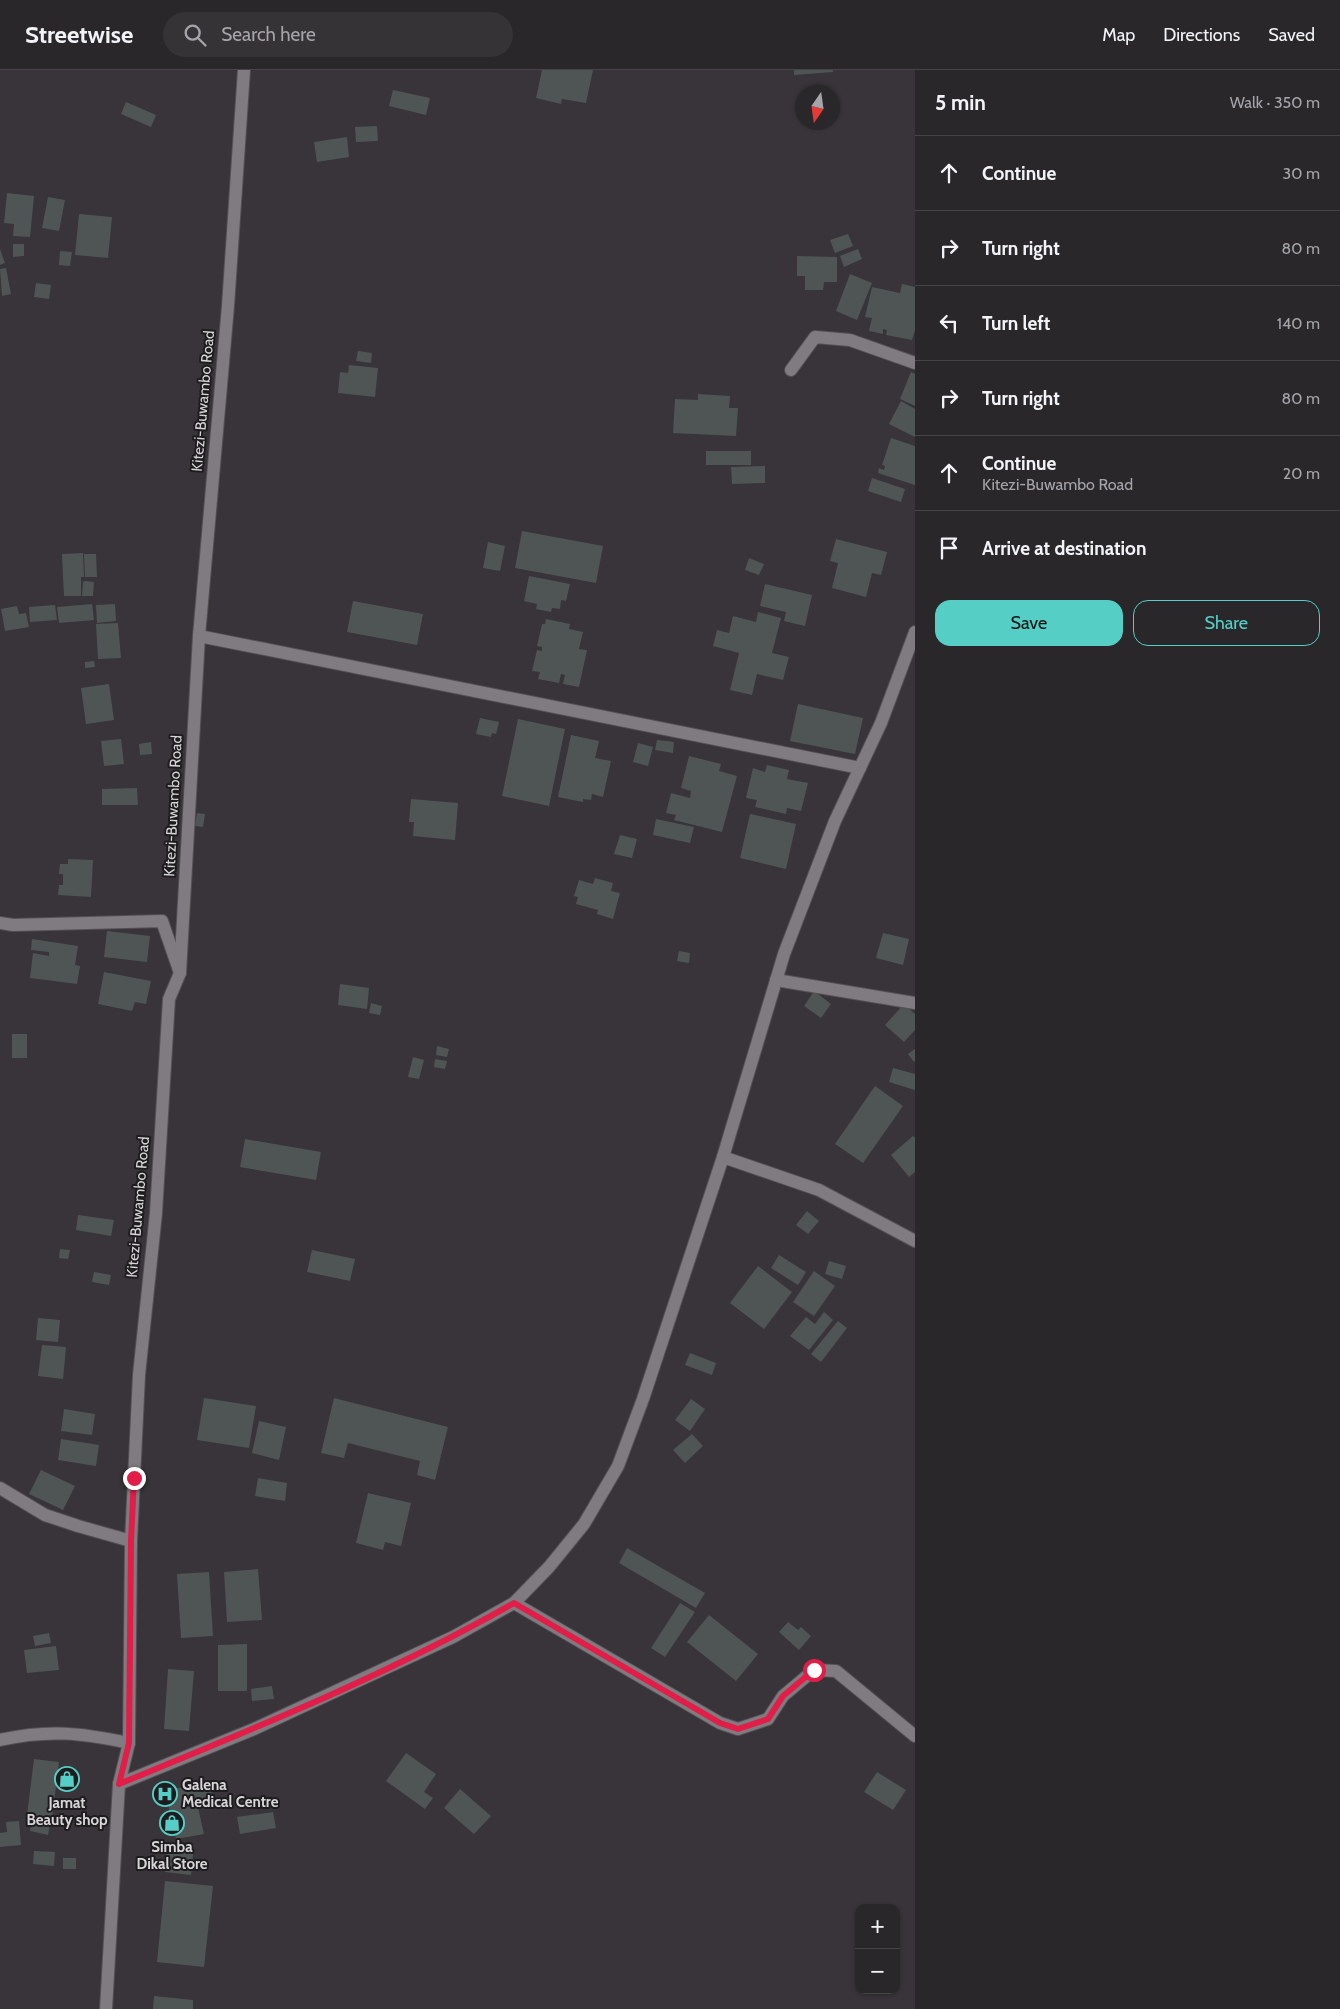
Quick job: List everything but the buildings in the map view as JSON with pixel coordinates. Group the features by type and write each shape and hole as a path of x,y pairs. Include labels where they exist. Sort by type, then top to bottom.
{"street":[{"name":"Kitezi-Buwambo Road","path":"106,2009 119,1784 129,1743 131,1541 139,1375 156,1213 169,999 180,973 199,636 228,306 244,70"},
{"path":"791,370 815,337 850,340 915,363"},
{"path":"119,1784 254,1729 453,1638 514,1603 549,1567 584,1524 618,1466 643,1399 723,1157 776,980 832,829 882,723 915,632"},
{"path":"199,636 860,768"},
{"path":"0,923 13,925 162,921 180,973"},
{"path":"776,980 915,1003"},
{"path":"723,1157 819,1190 915,1241"},
{"path":"0,1488 45,1515 131,1541"},
{"path":"514,1603 720,1723 738,1729 768,1719 783,1696 814,1670 828,1670 836,1671 915,1736"},
{"path":"0,1740 28,1734 57,1732 89,1734 129,1743"}],"place":[{"name":"Jamat Beauty shop","path":"67,1779"},
{"name":"Galena Medical Centre","path":"165,1794"},
{"name":"Simba Dikal Store","path":"172,1823"}],"route":[{"path":"134,1478 131,1541 129,1743 119,1784 254,1729 453,1638 514,1603 720,1723 738,1729 768,1719 783,1696 814,1670"}]}
